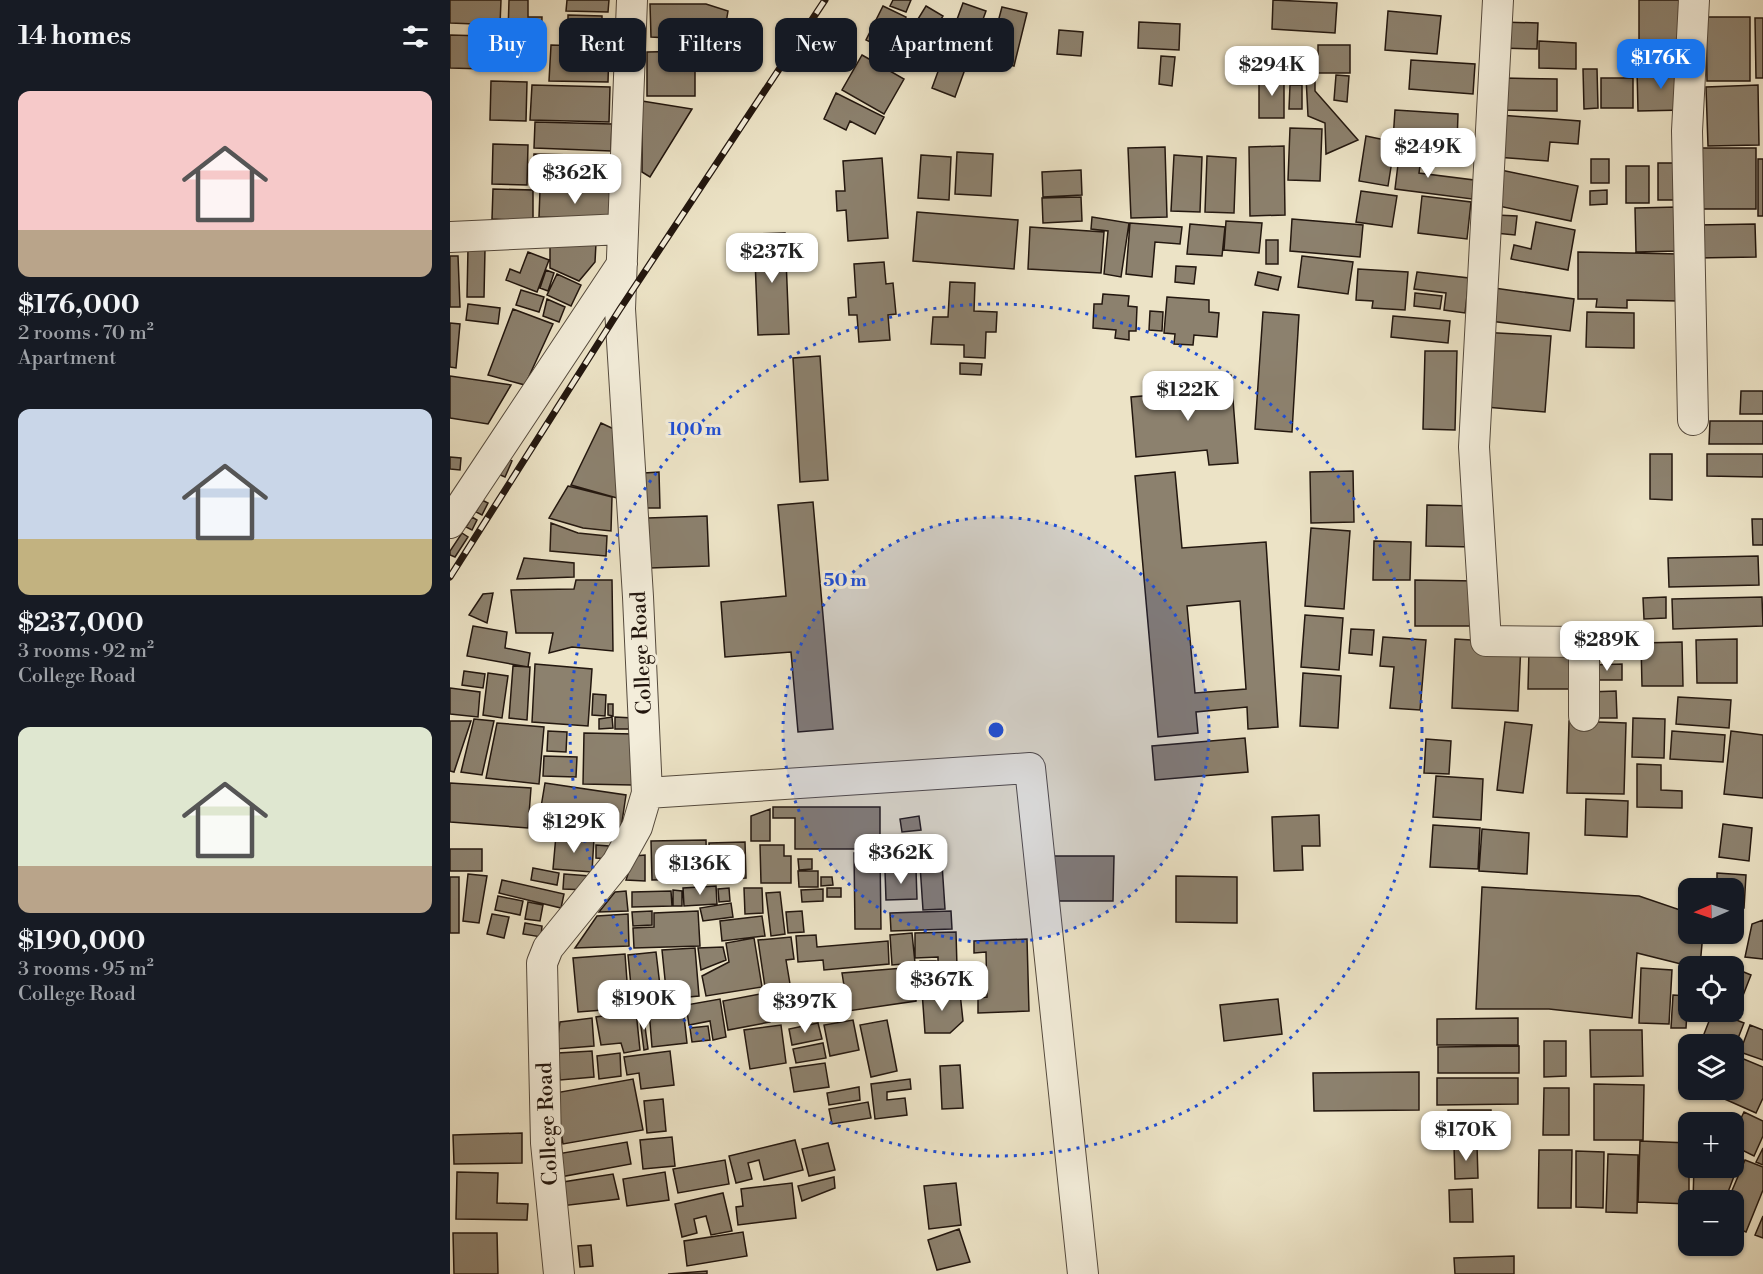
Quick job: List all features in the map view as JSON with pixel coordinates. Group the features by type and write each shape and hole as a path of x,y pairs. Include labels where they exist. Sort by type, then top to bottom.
{"street":[{"name":"College Road","path":"559,1274 546,1143 542,963 548,948 617,863 637,827 647,793 638,597 620,309 632,0"},
{"path":"1498,0 1474,447 1486,641 1584,642 1584,716"},
{"path":"1693,420 1687,131 1694,0"},
{"path":"450,237 623,230"},
{"path":"450,523 622,264"},
{"path":"647,793 1030,768 1083,1274"}],"building":[{"path":"450,0 501,0 500,18 468,18 468,24 450,23"},
{"path":"509,0 528,0 528,17 542,17 542,18 508,18"},
{"path":"567,0 609,0 608,12 566,11"},
{"path":"893,0 911,0 906,12 890,6"},
{"path":"1273,0 1337,3 1335,33 1272,29"},
{"path":"1639,0 1683,0 1683,60 1639,61"},
{"path":"963,3 986,11 983,18 958,18"},
{"path":"650,4 706,4 728,11 727,18 658,18 658,37 651,37"},
{"path":"883,6 906,17 906,18 877,18"},
{"path":"926,6 943,16 942,18 919,18"},
{"path":"1002,7 1027,13 1014,66 1014,18 999,18"},
{"path":"1388,11 1441,16 1437,54 1385,50"},
{"path":"568,15 602,16 602,18 568,18"},
{"path":"1706,17 1750,17 1750,81 1707,81"},
{"path":"1755,18 1763,18 1763,78 1756,78"},
{"path":"1139,22 1180,24 1179,50 1138,48"},
{"path":"1501,22 1538,23 1537,49 1500,48"},
{"path":"1059,30 1083,32 1081,56 1057,54"},
{"path":"450,35 468,36 468,69 450,68"},
{"path":"1539,41 1576,43 1576,69 1539,68"},
{"path":"551,45 559,45 559,72 608,72 608,82 549,81"},
{"path":"1318,45 1350,45 1350,73 1318,73"},
{"path":"647,52 658,52 658,72 695,72 695,96 647,96"},
{"path":"862,55 869,59 869,72 892,72 904,79 884,114 842,90 852,72 857,72 857,64"},
{"path":"1161,56 1175,57 1172,86 1159,84"},
{"path":"1411,60 1475,64 1473,94 1409,89"},
{"path":"1583,69 1597,69 1598,108 1584,109"},
{"path":"1685,69 1685,110 1638,111 1637,70"},
{"path":"938,72 964,72 955,97 932,88"},
{"path":"1336,75 1349,76 1347,102 1334,100"},
{"path":"1259,76 1284,76 1284,118 1259,118"},
{"path":"1315,76 1315,91 1358,140 1326,154 1325,123 1308,116 1306,77"},
{"path":"1504,78 1557,79 1557,111 1504,110"},
{"path":"1601,78 1633,78 1633,108 1601,108"},
{"path":"491,81 527,82 526,121 490,120"},
{"path":"532,85 610,87 609,122 530,120"},
{"path":"1290,85 1302,85 1302,109 1289,109"},
{"path":"1758,85 1759,145 1708,146 1706,87"},
{"path":"836,93 884,117 875,134 850,121 846,130 824,119"},
{"path":"642,101 692,109 650,177 642,172"},
{"path":"1395,110 1458,114 1457,144 1393,140"},
{"path":"1499,115 1580,121 1578,144 1550,142 1548,161 1496,157"},
{"path":"535,122 612,124 611,151 534,148"},
{"path":"1290,128 1322,129 1320,181 1288,180"},
{"path":"1366,136 1395,142 1388,186 1359,181"},
{"path":"493,144 528,145 527,185 492,184"},
{"path":"1284,146 1285,215 1250,216 1249,147"},
{"path":"1165,147 1167,217 1131,218 1128,148"},
{"path":"1400,148 1422,151 1419,173 1474,180 1472,199 1395,189"},
{"path":"1701,148 1756,148 1756,209 1701,209"},
{"path":"957,152 993,154 991,196 955,194"},
{"path":"534,154 614,156 613,188 533,186"},
{"path":"921,155 951,157 949,200 918,198"},
{"path":"1174,155 1202,157 1200,212 1171,211"},
{"path":"1207,156 1236,158 1234,213 1205,212"},
{"path":"882,158 888,238 848,241 846,210 837,211 836,191 845,191 843,161"},
{"path":"1591,159 1609,159 1609,183 1591,183"},
{"path":"1758,159 1763,159 1763,216 1758,216"},
{"path":"1658,163 1681,163 1682,200 1658,200"},
{"path":"1626,166 1649,166 1649,203 1626,203"},
{"path":"1496,169 1578,186 1571,221 1489,204"},
{"path":"1081,170 1082,195 1043,197 1042,172"},
{"path":"493,189 533,190 533,221 492,219"},
{"path":"540,190 610,192 610,219 539,217"},
{"path":"1607,190 1607,204 1590,205 1590,191"},
{"path":"1361,191 1397,196 1392,227 1356,222"},
{"path":"1422,196 1471,202 1467,239 1418,233"},
{"path":"1081,197 1082,221 1043,223 1042,198"},
{"path":"1678,207 1679,251 1636,252 1635,208"},
{"path":"917,212 1018,220 1014,269 913,261"},
{"path":"1496,215 1517,216 1515,235 1495,233"},
{"path":"1092,217 1129,223 1121,277 1104,274 1108,231 1091,229"},
{"path":"1292,219 1363,225 1360,257 1290,251"},
{"path":"1226,221 1262,223 1259,253 1224,250"},
{"path":"1536,222 1575,230 1568,270 1511,259 1514,245 1531,249"},
{"path":"1130,223 1182,227 1180,244 1155,242 1152,277 1126,274"},
{"path":"1190,224 1225,227 1222,256 1187,254"},
{"path":"1755,224 1756,257 1697,258 1697,225"},
{"path":"1030,227 1104,232 1101,273 1028,269"},
{"path":"785,233 789,334 758,335 754,234"},
{"path":"1266,240 1278,240 1278,264 1266,264"},
{"path":"596,243 595,262 579,281 550,268 550,244"},
{"path":"468,248 485,249 484,297 467,297"},
{"path":"528,252 549,260 537,292 506,280 510,269 520,273"},
{"path":"1578,252 1680,254 1679,301 1627,300 1627,308 1596,307 1597,299 1578,299"},
{"path":"450,256 458,256 460,307 450,307"},
{"path":"1302,256 1353,262 1348,294 1298,287"},
{"path":"884,262 886,284 893,283 896,314 888,315 890,340 859,342 857,315 849,315 848,298 856,297 854,264"},
{"path":"1176,266 1196,267 1194,284 1175,282"},
{"path":"1358,269 1408,272 1405,310 1372,308 1373,301 1356,300"},
{"path":"546,270 554,273 548,291 540,288"},
{"path":"1258,272 1281,277 1278,290 1255,285"},
{"path":"1417,272 1469,278 1465,313 1444,310 1446,293 1414,289"},
{"path":"557,274 581,285 571,306 547,295"},
{"path":"950,282 975,283 974,311 997,312 996,332 986,332 985,358 964,357 964,345 931,344 933,317 948,317"},
{"path":"1494,288 1574,299 1570,331 1490,321"},
{"path":"521,290 544,297 539,312 516,305"},
{"path":"1415,293 1442,296 1440,309 1414,306"},
{"path":"1103,294 1129,296 1128,306 1137,307 1136,331 1129,331 1129,340 1115,338 1116,330 1093,328 1094,304 1102,304"},
{"path":"1167,297 1209,300 1209,312 1219,313 1217,337 1194,335 1193,345 1174,344 1175,334 1164,333"},
{"path":"547,299 565,307 559,322 543,316"},
{"path":"468,304 500,308 498,324 466,320"},
{"path":"513,309 553,324 525,385 488,375"},
{"path":"1150,311 1163,312 1162,331 1149,330"},
{"path":"1263,312 1299,315 1292,432 1255,429"},
{"path":"1587,312 1634,313 1634,348 1586,347"},
{"path":"1393,316 1450,321 1448,343 1391,337"},
{"path":"450,323 460,324 456,368 450,367"},
{"path":"1479,332 1551,336 1545,412 1474,406"},
{"path":"1425,351 1457,351 1455,430 1423,429"},
{"path":"820,356 828,480 800,482 793,358"},
{"path":"960,363 982,364 981,375 960,374"},
{"path":"1231,375 1238,463 1209,465 1207,450 1136,457 1131,397 1203,391 1201,378"},
{"path":"450,376 511,385 488,424 450,418"},
{"path":"1741,391 1763,391 1763,414 1740,414"},
{"path":"1710,421 1763,421 1763,444 1709,444"},
{"path":"601,423 616,430 617,498 571,485"},
{"path":"1650,454 1672,454 1672,500 1650,499"},
{"path":"1707,454 1763,454 1763,477 1707,476"},
{"path":"450,457 461,458 460,470 450,469"},
{"path":"503,457 512,461 505,477 496,473"},
{"path":"1353,471 1354,522 1311,523 1310,472"},
{"path":"659,472 660,508 645,508 644,473"},
{"path":"1175,472 1182,548 1266,542 1278,727 1248,729 1247,707 1196,712 1198,733 1158,737 1135,476","holes":["1240,601 1246,689 1195,693 1187,606"]},
{"path":"568,486 612,497 611,531 583,528 549,518"},
{"path":"482,500 488,503 482,515 476,512"},
{"path":"813,502 833,729 798,732 791,652 725,657 721,602 786,596 778,505"},
{"path":"1427,505 1476,506 1474,547 1426,546"},
{"path":"707,516 709,566 650,568 648,518"},
{"path":"472,517 477,520 472,530 466,527"},
{"path":"1752,519 1763,519 1763,545 1753,545"},
{"path":"551,523 578,533 607,536 606,556 550,551"},
{"path":"1311,528 1350,531 1344,609 1305,606"},
{"path":"462,533 468,537 455,557 450,555 450,551"},
{"path":"1374,541 1411,542 1410,580 1373,580"},
{"path":"1758,556 1759,585 1669,587 1668,558"},
{"path":"524,558 574,563 574,577 517,579"},
{"path":"576,580 612,580 613,651 572,647 549,653 553,633 516,633 511,590 574,589"},
{"path":"1415,580 1476,581 1476,626 1415,626"},
{"path":"493,593 487,623 469,615 483,594"},
{"path":"1666,597 1666,618 1644,619 1643,598"},
{"path":"1762,597 1763,626 1673,629 1672,599"},
{"path":"1305,615 1343,618 1339,670 1301,667"},
{"path":"473,626 507,632 505,648 530,653 528,667 467,656"},
{"path":"1351,629 1374,630 1372,655 1349,653"},
{"path":"1383,637 1426,640 1420,710 1390,708 1394,667 1380,666"},
{"path":"1455,639 1521,643 1518,711 1452,708"},
{"path":"1624,639 1624,657 1590,657 1590,640"},
{"path":"1737,639 1737,683 1697,683 1696,640"},
{"path":"1682,642 1683,686 1642,686 1641,643"},
{"path":"1529,650 1577,650 1577,689 1528,689"},
{"path":"535,664 592,669 588,726 532,722"},
{"path":"1622,664 1622,680 1591,680 1591,665"},
{"path":"513,666 530,667 527,720 509,718"},
{"path":"464,671 485,674 483,688 462,685"},
{"path":"488,673 508,676 502,718 483,715"},
{"path":"1303,673 1341,676 1338,728 1300,726"},
{"path":"450,688 480,692 478,717 450,714"},
{"path":"1616,691 1617,718 1589,718 1588,692"},
{"path":"593,694 606,695 605,716 592,715"},
{"path":"1678,697 1731,700 1729,728 1676,724"},
{"path":"608,704 613,704 613,716 608,715"},
{"path":"612,717 613,728 599,729 599,719"},
{"path":"615,717 633,718 633,729 615,729"},
{"path":"1633,718 1665,719 1664,758 1632,757"},
{"path":"474,719 494,721 482,775 461,772"},
{"path":"450,721 471,721 454,772 450,771"},
{"path":"1569,721 1626,723 1624,794 1567,793"},
{"path":"1505,722 1532,725 1523,793 1497,790"},
{"path":"497,723 544,727 539,784 486,778"},
{"path":"548,731 567,732 566,752 547,751"},
{"path":"1672,731 1725,735 1723,762 1670,759"},
{"path":"1731,731 1763,735 1763,798 1724,794"},
{"path":"584,733 634,734 632,785 583,784"},
{"path":"1245,738 1248,772 1155,780 1152,746"},
{"path":"1426,739 1451,741 1449,774 1424,773"},
{"path":"544,756 577,757 576,777 543,776"},
{"path":"1637,764 1661,765 1661,790 1682,791 1682,808 1637,807"},
{"path":"1436,776 1483,779 1481,820 1433,817"},
{"path":"450,783 531,788 528,828 450,822"},
{"path":"545,783 626,795 620,835 538,825"},
{"path":"1586,799 1628,801 1627,837 1585,835"},
{"path":"773,807 880,807 880,849 795,849 795,818 773,818"},
{"path":"770,809 770,841 751,841 751,816"},
{"path":"1319,815 1320,846 1302,846 1303,870 1274,871 1272,817"},
{"path":"919,816 921,830 902,832 900,819"},
{"path":"1723,824 1752,828 1749,861 1719,857"},
{"path":"1433,825 1480,828 1478,869 1430,867"},
{"path":"1482,829 1529,833 1527,874 1479,871"},
{"path":"556,835 594,838 592,872 553,869"},
{"path":"706,840 707,879 652,880 651,841"},
{"path":"745,842 746,878 710,879 709,843"},
{"path":"596,845 609,846 608,859 596,858"},
{"path":"760,845 784,845 784,856 791,856 791,883 761,883"},
{"path":"450,849 482,849 482,871 450,871"},
{"path":"880,852 881,929 855,929 854,853"},
{"path":"645,855 645,881 626,880 634,856"},
{"path":"1053,856 1114,856 1113,901 1053,901"},
{"path":"798,859 812,859 812,869 799,870"},
{"path":"942,864 945,909 923,910 920,865"},
{"path":"533,868 559,873 557,885 531,880"},
{"path":"916,869 917,899 886,900 885,871"},
{"path":"798,871 818,871 818,887 799,887"},
{"path":"1717,873 1746,875 1744,908 1744,878 1717,878"},
{"path":"468,874 487,876 479,923 463,921"},
{"path":"564,874 590,876 589,890 563,889"},
{"path":"1176,876 1237,877 1237,923 1176,922"},
{"path":"450,877 459,877 459,933 450,933"},
{"path":"821,877 832,877 833,885 821,886"},
{"path":"502,880 564,894 561,908 499,893"},
{"path":"716,886 717,904 684,906 683,888"},
{"path":"1482,887 1639,896 1678,909 1678,944 1702,944 1701,956 1678,956 1678,963 1637,953 1632,1018 1549,1009 1476,1009"},
{"path":"729,888 730,901 719,902 718,889"},
{"path":"744,888 762,888 763,913 745,914"},
{"path":"827,888 841,888 841,897 827,897"},
{"path":"823,889 823,901 802,902 801,890"},
{"path":"673,890 682,891 682,906 673,906"},
{"path":"626,891 628,911 599,912 615,892"},
{"path":"671,891 672,906 632,907 632,892"},
{"path":"780,892 785,934 771,936 766,893"},
{"path":"498,896 523,901 520,915 495,910"},
{"path":"528,902 543,905 540,921 525,919"},
{"path":"731,903 733,917 703,921 700,908"},
{"path":"652,911 652,925 633,926 632,912"},
{"path":"698,911 700,946 634,948 633,928 654,927 654,913"},
{"path":"802,911 804,932 788,933 786,912"},
{"path":"951,911 952,929 891,931 890,913"},
{"path":"492,914 509,917 504,938 487,934"},
{"path":"628,914 629,946 575,948 597,916"},
{"path":"762,916 765,936 722,941 720,921"},
{"path":"1763,920 1763,959 1745,957 1752,924"},
{"path":"525,923 542,926 541,937 523,934"},
{"path":"956,932 957,967 938,968 938,957 915,958 915,933"},
{"path":"912,933 915,963 892,965 890,935"},
{"path":"816,935 817,947 888,941 889,964 824,970 823,960 798,962 796,936"},
{"path":"791,937 794,959 786,960 790,984 765,987 758,940"},
{"path":"754,938 762,987 706,996 702,976 729,962 726,943"},
{"path":"1027,939 1029,1011 978,1013 978,998 987,997 986,952 974,953 974,941"},
{"path":"723,947 726,960 701,970 698,948"},
{"path":"695,948 699,996 667,999 662,950"},
{"path":"656,952 662,1003 633,1007 628,955"},
{"path":"625,954 629,1008 578,1012 573,958"},
{"path":"920,961 936,961 936,971 956,971 956,989 920,989"},
{"path":"916,967 916,1001 848,1011 842,973"},
{"path":"1641,968 1672,970 1669,1024 1639,1023"},
{"path":"1744,972 1751,975 1744,993"},
{"path":"922,991 960,993 963,1021 950,1033 925,1033"},
{"path":"765,993 770,1022 728,1030 723,1001"},
{"path":"1673,995 1678,995 1678,1022 1686,1022 1686,1028 1671,1028"},
{"path":"720,999 726,1037 713,1040 710,1021 689,1025 686,1005"},
{"path":"1278,999 1282,1034 1224,1041 1220,1005"},
{"path":"683,1008 687,1043 652,1047 649,1011"},
{"path":"636,1011 640,1050 624,1053 621,1043 601,1045 596,1017"},
{"path":"639,1012 643,1012 648,1049 644,1050"},
{"path":"592,1018 594,1046 556,1049 560,1022"},
{"path":"1518,1018 1518,1045 1437,1045 1437,1019"},
{"path":"853,1020 859,1050 830,1056 824,1025"},
{"path":"887,1020 897,1071 871,1077 860,1025"},
{"path":"1709,1022 1744,1023 1740,1034 1704,1034"},
{"path":"818,1023 822,1039 792,1045 789,1029"},
{"path":"781,1025 786,1063 750,1069 744,1030"},
{"path":"1750,1025 1763,1030 1763,1060 1744,1053 1744,1041"},
{"path":"708,1026 710,1040 692,1042 690,1028"},
{"path":"1590,1030 1642,1030 1643,1076 1591,1077"},
{"path":"1544,1041 1566,1041 1566,1076 1544,1077"},
{"path":"823,1043 826,1058 796,1063 793,1049"},
{"path":"1519,1046 1519,1073 1438,1073 1438,1047"},
{"path":"592,1051 594,1077 560,1080 558,1053"},
{"path":"670,1051 674,1085 641,1089 639,1073 627,1075 624,1057"},
{"path":"620,1053 621,1076 599,1079 597,1056"},
{"path":"1744,1059 1763,1067 1763,1098 1756,1113 1727,1100 1744,1100"},
{"path":"825,1063 829,1087 794,1092 790,1068"},
{"path":"960,1065 963,1108 942,1109 940,1066"},
{"path":"1419,1072 1419,1110 1314,1111 1313,1073"},
{"path":"1437,1078 1518,1078 1518,1104 1437,1105"},
{"path":"633,1079 643,1130 563,1144 555,1093"},
{"path":"910,1079 911,1089 887,1092 887,1100 905,1098 907,1115 875,1119 871,1084"},
{"path":"1594,1084 1644,1085 1643,1140 1594,1140"},
{"path":"859,1087 860,1100 829,1105 827,1093"},
{"path":"1544,1088 1569,1088 1569,1135 1543,1135"},
{"path":"663,1099 666,1131 647,1133 644,1101"},
{"path":"868,1102 871,1118 832,1124 829,1109"},
{"path":"1448,1110 1491,1110 1491,1139 1448,1140"},
{"path":"1744,1112 1763,1121 1763,1136 1754,1156 1744,1151"},
{"path":"522,1133 522,1163 454,1164 453,1135"},
{"path":"672,1137 675,1166 643,1169 640,1140"},
{"path":"795,1140 803,1170 764,1180 759,1160 748,1163 752,1179 736,1183 729,1156"},
{"path":"1640,1141 1678,1143 1678,1178 1689,1178 1689,1190 1678,1190 1678,1204 1638,1202"},
{"path":"627,1142 631,1164 560,1177 557,1154"},
{"path":"828,1143 835,1170 809,1176 802,1149"},
{"path":"1477,1145 1478,1178 1455,1179 1454,1146"},
{"path":"1763,1148 1763,1165 1756,1162"},
{"path":"1539,1150 1572,1150 1571,1208 1538,1208"},
{"path":"1576,1151 1604,1152 1603,1208 1576,1207"},
{"path":"1608,1154 1638,1155 1637,1213 1606,1212"},
{"path":"725,1160 729,1184 678,1193 673,1169"},
{"path":"1745,1160 1763,1167 1763,1190 1746,1232 1744,1231 1744,1190 1732,1190 1737,1178 1744,1178"},
{"path":"457,1172 498,1173 497,1203 528,1204 527,1220 456,1219"},
{"path":"665,1172 669,1200 627,1206 623,1179"},
{"path":"613,1174 619,1199 561,1206 563,1182"},
{"path":"834,1177 835,1188 802,1201 798,1186"},
{"path":"1694,1178 1733,1178 1729,1190 1693,1190"},
{"path":"792,1183 796,1218 738,1225 736,1207 743,1206 741,1189"},
{"path":"956,1183 961,1225 929,1229 924,1186"},
{"path":"1472,1189 1473,1222 1450,1222 1449,1190"},
{"path":"723,1193 732,1231 711,1235 706,1216 694,1219 697,1233 682,1237 675,1204"},
{"path":"1763,1216 1763,1238 1755,1235"},
{"path":"959,1229 970,1262 937,1270 928,1240"},
{"path":"743,1232 747,1256 687,1266 684,1241"},
{"path":"453,1233 497,1233 498,1274 454,1274"},
{"path":"591,1245 593,1266 580,1267 578,1246"},
{"path":"1514,1256 1514,1274 1455,1274 1454,1258"},
{"path":"707,1271 707,1274 668,1274"}],"railway":[{"path":"450,577 620,309 825,0"}]}
